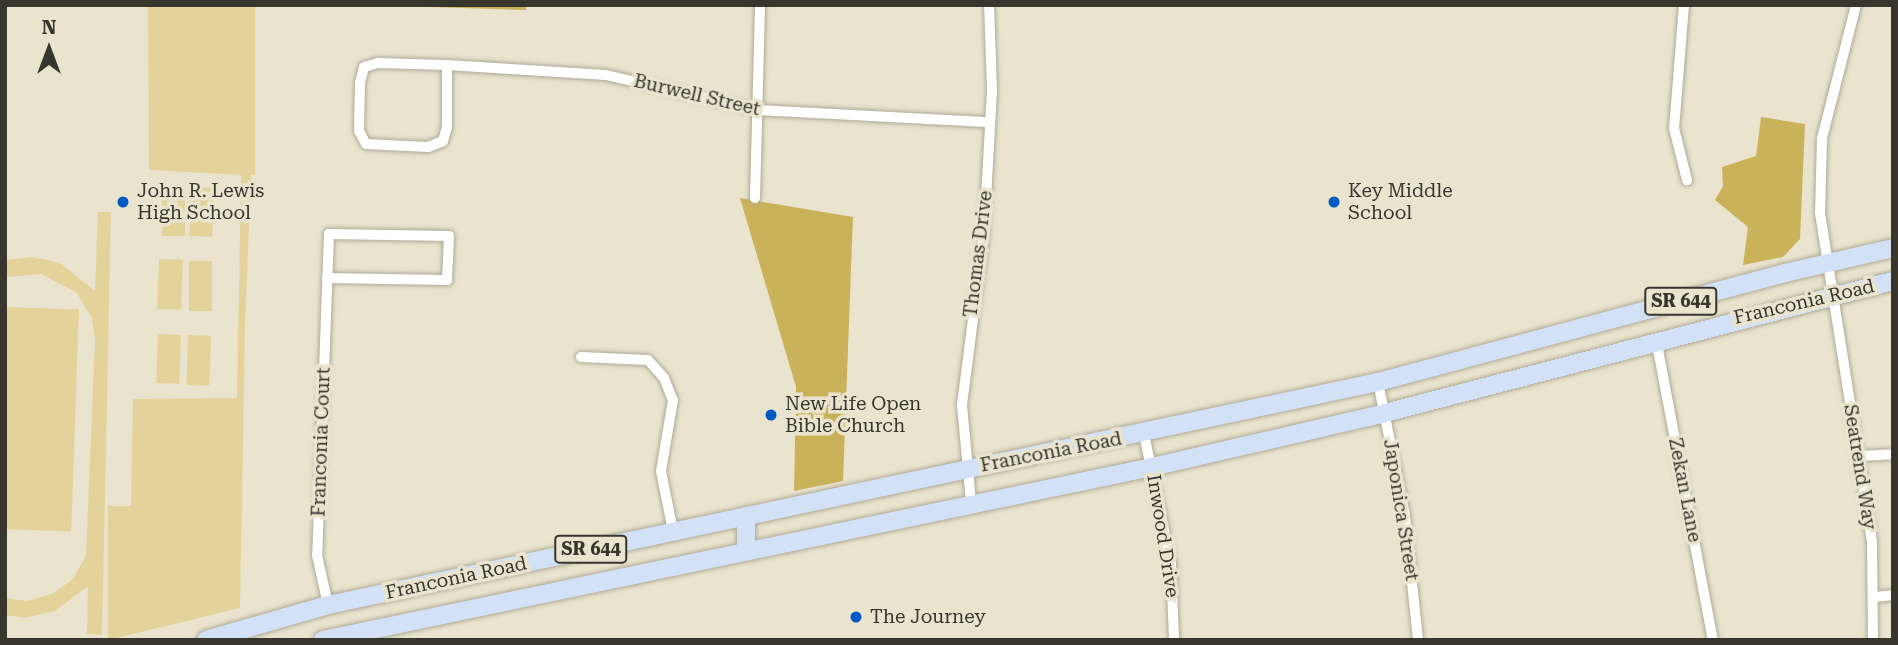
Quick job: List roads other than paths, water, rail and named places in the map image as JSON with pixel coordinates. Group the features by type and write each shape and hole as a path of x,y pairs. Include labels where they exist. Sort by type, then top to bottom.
{"main road":[{"name":"Franconia Road","path":"206,640 328,605 965,469 1144,434 1378,382 1827,262 1893,248"},
{"name":"Franconia Road","path":"323,640 971,502 1152,467 1385,412 1893,281"},
{"path":"746,516 746,550"}],"street":[{"path":"755,198 760,5"},
{"name":"Thomas Drive","path":"971,502 965,469 962,388 984,234 990,122 989,5"},
{"path":"1684,5 1674,128 1687,180"},
{"name":"Seatrend Way","path":"1856,5 1822,138 1821,213 1859,456 1875,597 1874,640"},
{"name":"Burwell Street","path":"447,65 447,127 443,141 428,147 366,144 359,131 364,67 447,65 606,75 758,110 990,122"},
{"name":"Franconia Court","path":"327,278 447,281 449,236 329,234 327,278 317,555 328,605"},
{"name":"Zekan Lane","path":"1656,340 1713,640"},
{"path":"581,357 648,360 664,378 673,400 662,471 673,531"},
{"name":"Japonica Street","path":"1378,382 1405,516 1418,640"},
{"name":"Inwood Drive","path":"1144,434 1171,564 1174,640"},
{"path":"1859,456 1893,454"},
{"path":"1875,597 1893,595"}],"place":[{"name":"John R. Lewis High School","path":"123,202"},
{"name":"Key Middle School","path":"1334,202"},
{"name":"New Life Open Bible Church","path":"771,415"},
{"name":"The Journey","path":"856,617"}]}
